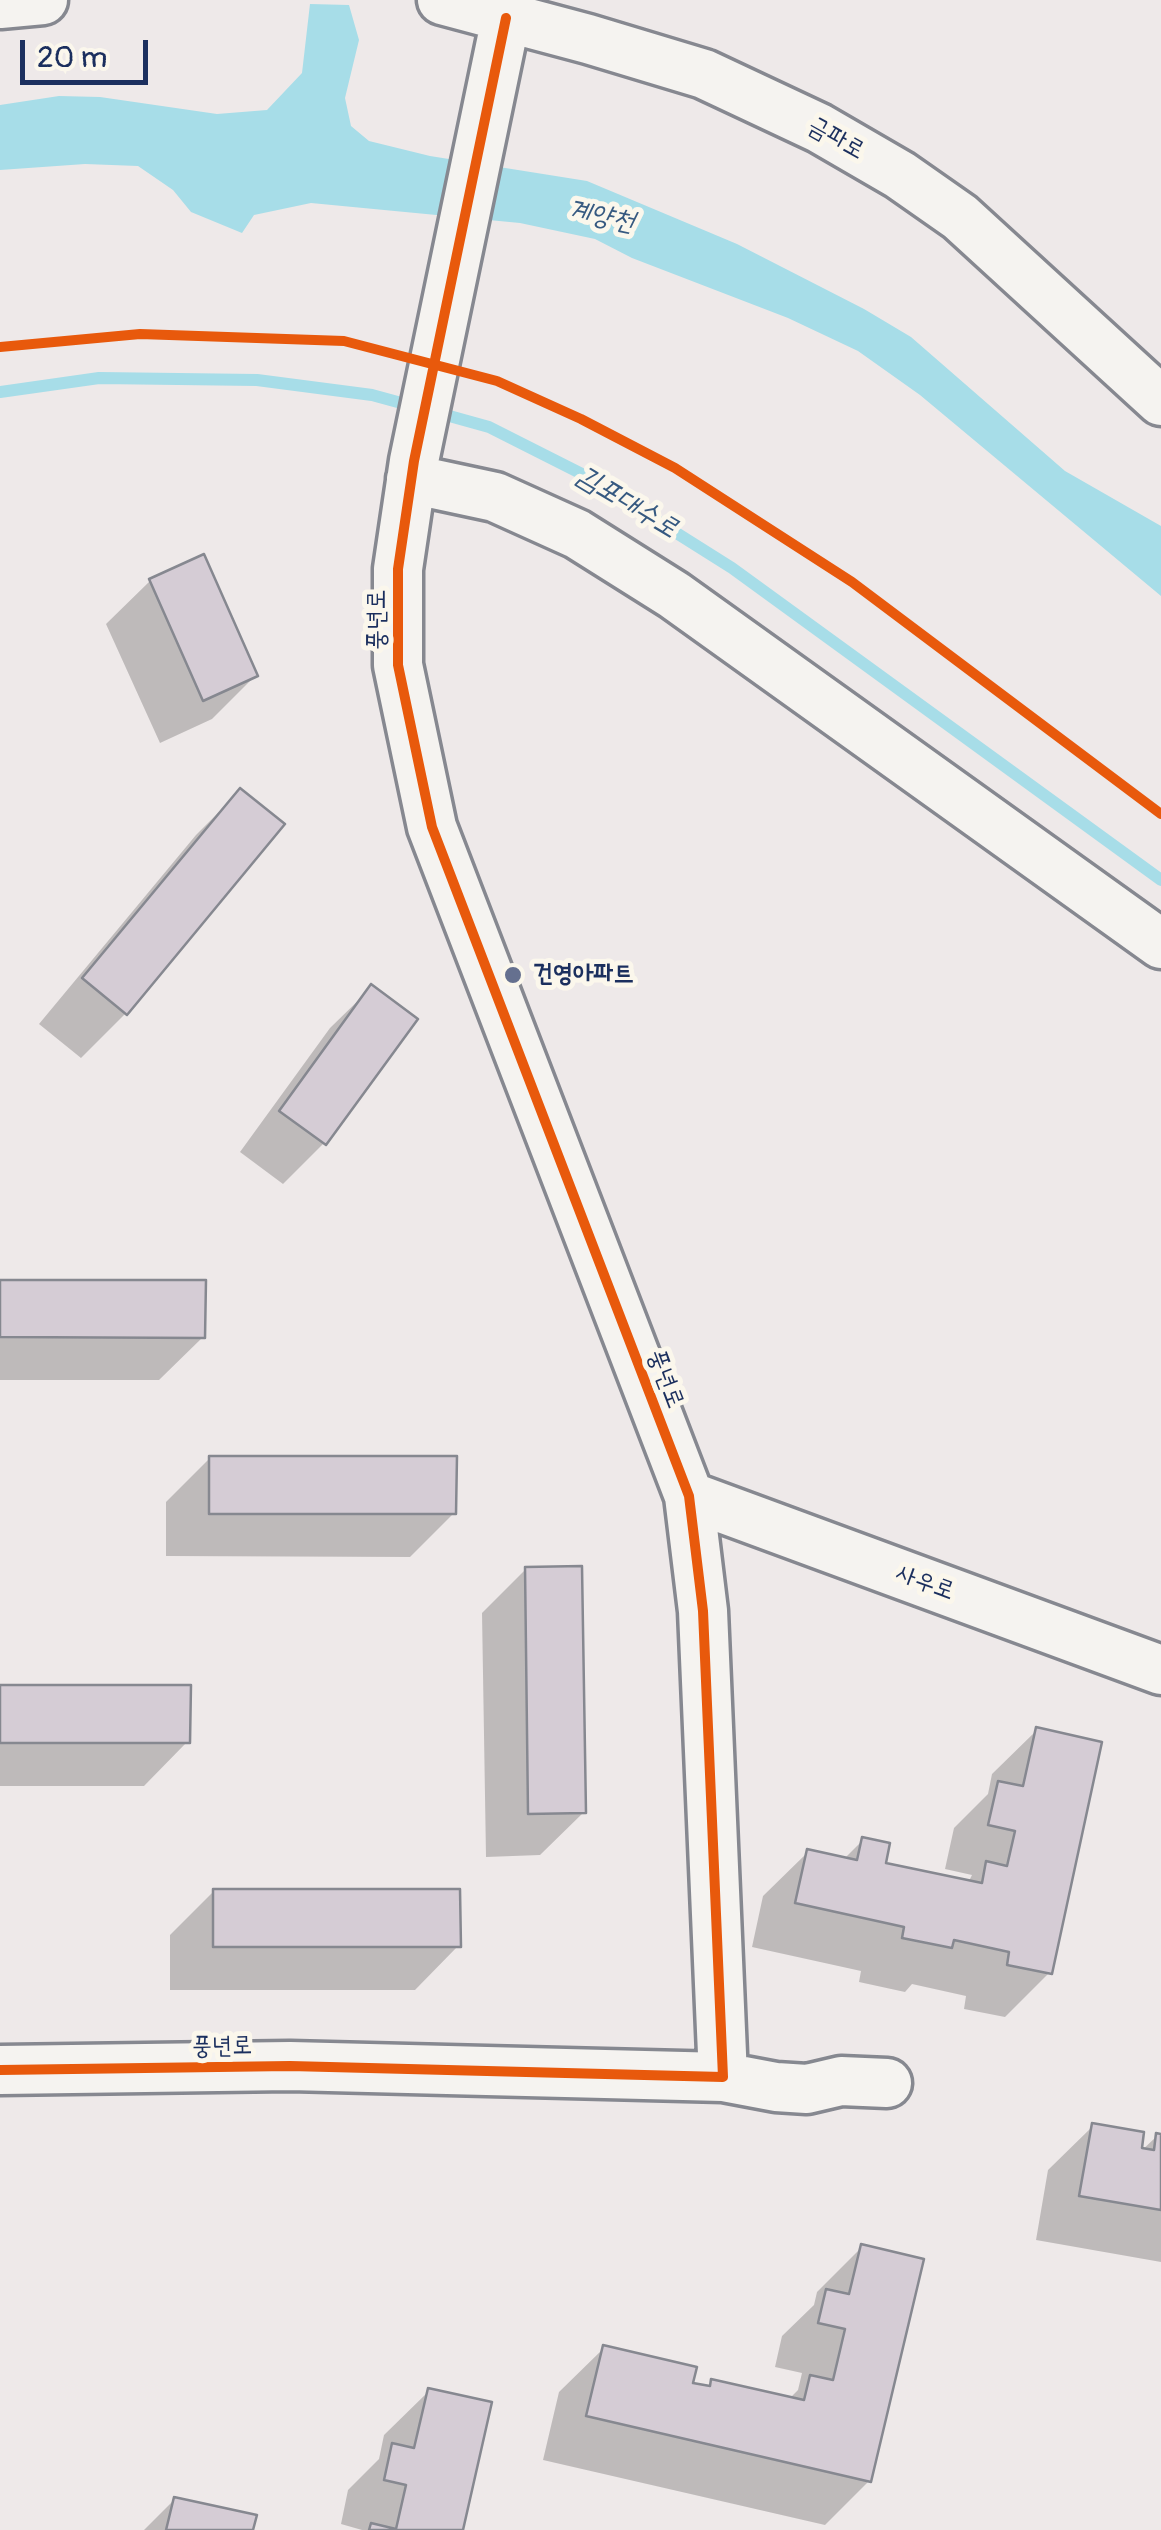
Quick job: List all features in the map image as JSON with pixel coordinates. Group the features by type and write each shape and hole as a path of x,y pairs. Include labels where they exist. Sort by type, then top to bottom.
{"street":[{"path":"0,4 43,0"},
{"name":"금파로","path":"442,0 588,38 704,74 819,128 900,175 960,216 1161,401"},
{"name":"풍년로","path":"0,2070 722,2062 703,1611 689,1496 432,828 398,665 398,569 413,470 506,18"},
{"path":"413,470 496,497 593,544 674,594 1161,944"},
{"name":"사우로","path":"689,1496 1161,1670"},
{"path":"722,2062 776,2088 807,2089 864,2082"}],"water":[{"name":"계양천","path":"310,4 349,5 359,40 345,98 351,126 369,141 430,156 587,181 737,244 864,309 911,337 1065,471 1161,526 1161,596 920,395 858,351 595,239 520,223 311,203 254,215 242,233 191,212 173,190 138,166 85,164 0,170 0,105 59,96 100,97 217,114 267,110 302,73"}],"building":[{"path":"204,554 258,676 203,701 149,579"},
{"path":"240,788 285,824 127,1015 82,978"},
{"path":"371,984 418,1019 326,1145 279,1111"},
{"path":"0,1280 206,1280 205,1338 0,1337"},
{"path":"209,1456 457,1456 456,1514 209,1514"},
{"path":"582,1566 586,1813 528,1814 525,1567"},
{"path":"0,1685 191,1685 190,1743 0,1743"},
{"path":"1036,1727 1102,1742 1052,1974 1007,1965 1009,1952 954,1940 952,1948 902,1938 904,1927 795,1903 807,1849 857,1860 862,1837 890,1843 886,1863 982,1883 986,1861 1007,1866 1015,1831 988,1825 998,1781 1023,1786"},
{"path":"213,1889 460,1889 461,1947 213,1947"},
{"path":"1092,2123 1144,2132 1142,2148 1154,2150 1156,2133 1161,2134 1161,2210 1079,2196"},
{"path":"861,2244 924,2259 871,2482 586,2416 603,2345 697,2367 693,2383 710,2386 711,2379 804,2400 810,2375 833,2380 845,2329 818,2323 826,2289 849,2294"},
{"path":"428,2388 492,2402 463,2530 369,2530 371,2523 396,2529 406,2485 384,2480 392,2443 414,2448"},
{"path":"174,2497 257,2515 253,2530 166,2530"}],"waterway":[{"name":"김포대수로","path":"0,392 99,378 257,380 372,395 416,407"},
{"name":"김포대수로","path":"435,412 489,427 586,476 732,568 1161,880"}],"cycle path":[{"path":"0,2070 290,2066 723,2077 703,1611 689,1496 432,827 398,665 398,569 414,461 506,18"},
{"path":"0,347 140,334 344,341 497,381 675,468 852,582 1161,814"}],"place":[{"name":"건영아파트","path":"513,975"}]}
